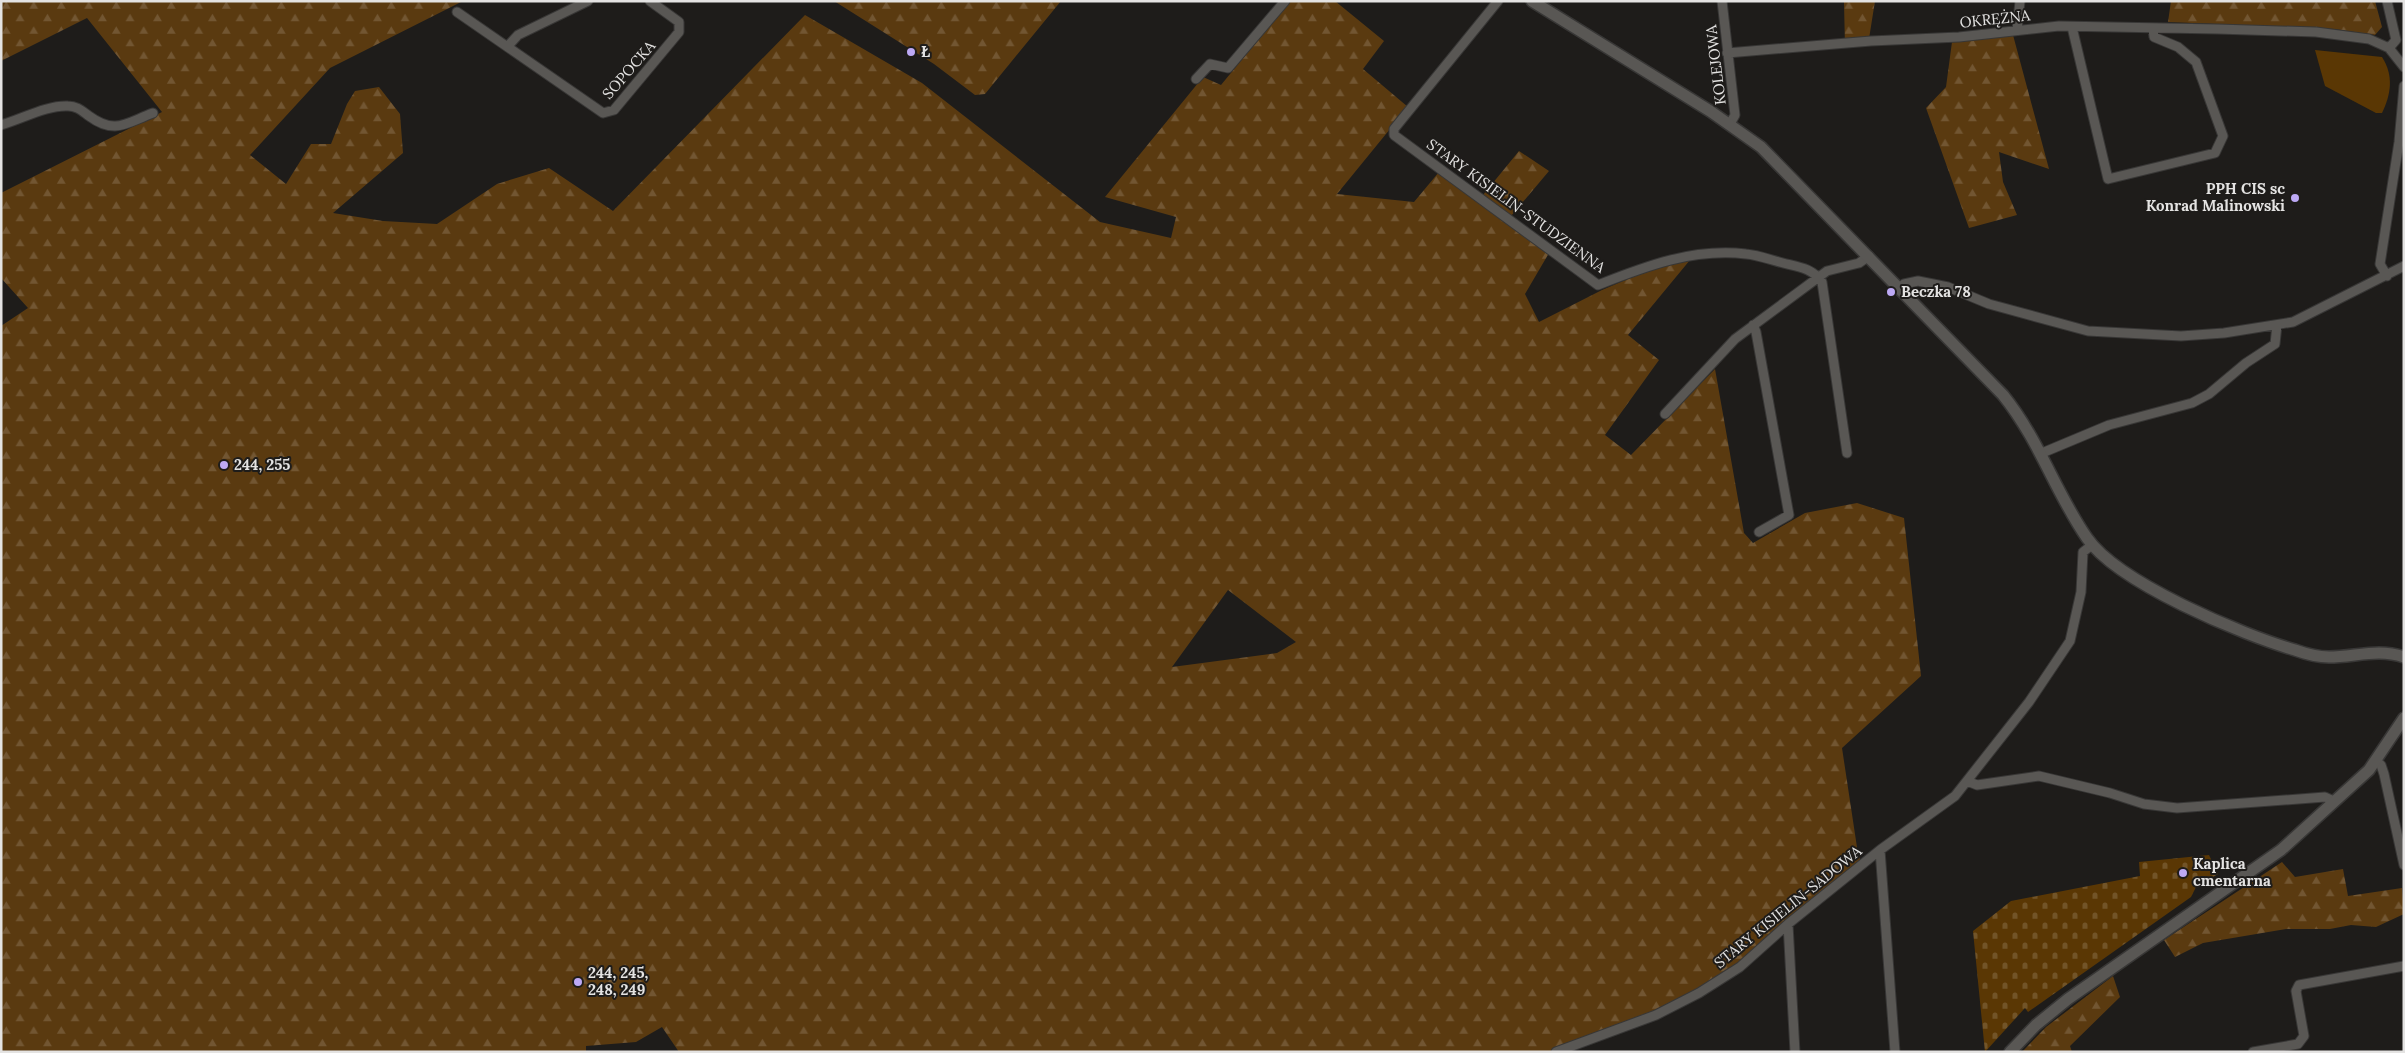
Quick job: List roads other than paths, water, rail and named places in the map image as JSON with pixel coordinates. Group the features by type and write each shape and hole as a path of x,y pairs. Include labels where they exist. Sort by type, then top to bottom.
{"street":[{"path":"508,46 518,35 588,1"},
{"name":"SOPOCKA","path":"457,12 603,113 614,110 679,32 679,22 650,1"},
{"path":"1196,79 1210,64 1228,68 1285,1"},
{"name":"STARY KISIELIN-STUDZIENNA","path":"1498,1 1394,129 1394,135 1598,285 1666,260 1698,254 1724,252 1748,254 1812,270 1818,277"},
{"path":"1532,1 1730,124 1767,152 2003,394 2030,431 2092,544 2117,567 2160,592 2267,641 2316,656 2382,652 2404,657"},
{"name":"KOLEJOWA","path":"1722,1 1735,115 1730,124"},
{"path":"2018,30 2020,1"},
{"path":"2387,1 2396,40 2390,48 2404,67"},
{"path":"2072,27 2108,179 2215,153 2223,136 2196,62 2178,47 2157,41 2154,38 2153,29"},
{"name":"OKRĘŻNA","path":"1727,53 2072,27 2316,32 2369,39 2390,48"},
{"path":"2386,276 2380,264 2400,142 2404,86"},
{"path":"1,125 63,106 79,109 101,125 109,127 118,126 153,113"},
{"path":"1665,414 1730,344 1753,325 1818,277 1836,268 1860,263 1869,256"},
{"path":"1900,288 1904,284 1918,281 1948,287 1989,304 2088,331 2181,336 2277,325 2302,319 2404,266"},
{"path":"1818,277 1822,282 1848,453"},
{"path":"1753,325 1756,332 1789,515 1759,532"},
{"path":"2042,453 2109,425 2177,408 2209,394 2246,363 2275,344 2277,325"},
{"name":"STARY KISIELIN-SADOWA","path":"1556,1052 1656,1015 1683,1002 1740,967 1788,924 1880,850 1956,796 2029,702 2070,641 2081,592 2083,552 2092,544"},
{"path":"2010,1052 2036,1025 2068,998 2281,850 2376,761 2404,718"},
{"path":"2376,761 2381,765 2384,774 2404,864"},
{"path":"1967,781 1977,785 2039,776 2110,793 2144,804 2178,808 2325,797 2334,801"},
{"path":"1880,850 1895,1052"},
{"path":"1788,924 1795,1052"},
{"path":"2252,1052 2298,1044 2304,1036 2296,991 2299,985 2404,966"}],"place":[{"name":"Ł","path":"911,52"},
{"name":"PPH CIS sc Konrad Malinowski","path":"2295,198"},
{"name":"Beczka 78","path":"1891,292"},
{"name":"244, 255","path":"224,465"},
{"name":"Kaplica cmentarna","path":"2183,873"},
{"name":"244, 245, 248, 249","path":"578,982"}]}
